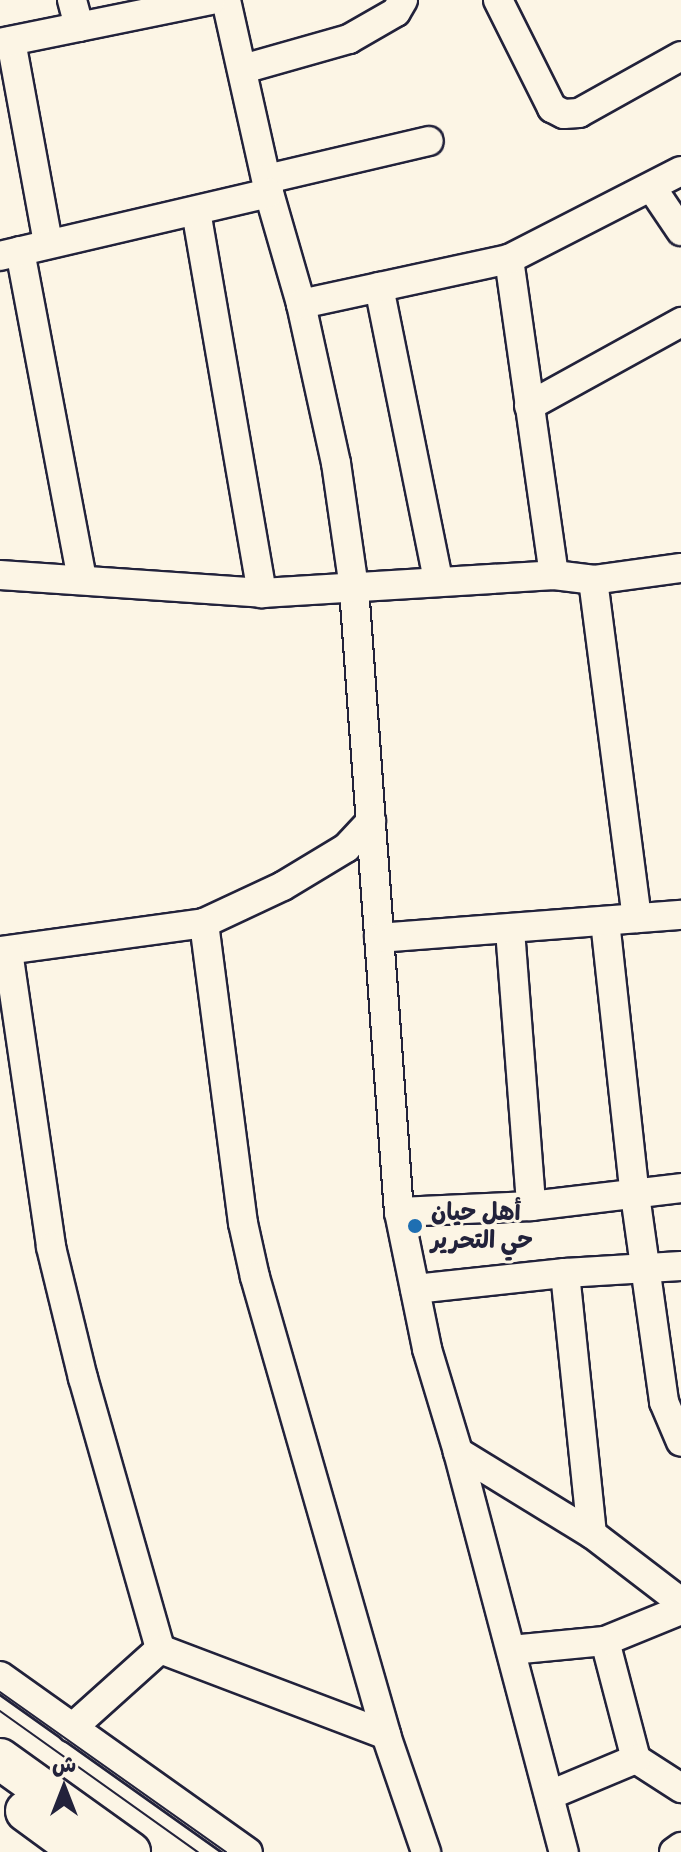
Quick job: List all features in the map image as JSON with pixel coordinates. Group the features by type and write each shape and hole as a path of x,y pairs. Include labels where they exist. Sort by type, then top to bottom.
{"main road":[{"path":"0,1759 130,1852"},
{"path":"0,1792 82,1852"}],"street":[{"path":"48,243 6,42 75,13 211,0"},
{"path":"226,0 268,186 301,304 336,463 354,588 399,1212 427,1349 458,1452 564,1852"},
{"path":"243,69 349,39 378,25 396,12 403,0"},
{"path":"498,0 552,108 564,114 579,113 681,56"},
{"path":"82,578 10,253 196,211 268,186 429,141"},
{"path":"301,304 509,259 681,171"},
{"path":"652,188 681,231"},
{"path":"196,211 262,593"},
{"path":"509,259 554,575"},
{"path":"379,287 438,580"},
{"path":"529,406 681,322"},
{"path":"0,575 82,578 262,593 554,575 593,580 681,568"},
{"path":"593,580 637,918"},
{"path":"160,1649 83,1378 51,1247 4,951 204,923 283,886 336,855 371,821"},
{"path":"379,938 681,915"},
{"path":"605,921 635,1195 664,1402 681,1442"},
{"path":"204,923 248,1250 386,1735 426,1852"},
{"path":"510,930 531,1206"},
{"path":"399,1212 531,1206 681,1188"},
{"path":"415,1289 565,1273 646,1271 681,1266"},
{"path":"565,1273 592,1534"},
{"path":"458,1452 592,1534 679,1598 605,1641 511,1650"},
{"path":"605,1641 636,1759 681,1788"},
{"path":"160,1649 386,1735"},
{"path":"72,1728 160,1649"},
{"path":"0,1676 248,1852"},
{"path":"550,1795 636,1759"},
{"path":"674,1852 681,1847"}],"tram line":[{"path":"0,1692 226,1852"},
{"path":"0,1711 198,1852"}],"place":[{"name":"أهل حيان حي التحرير","path":"415,1226"}]}
